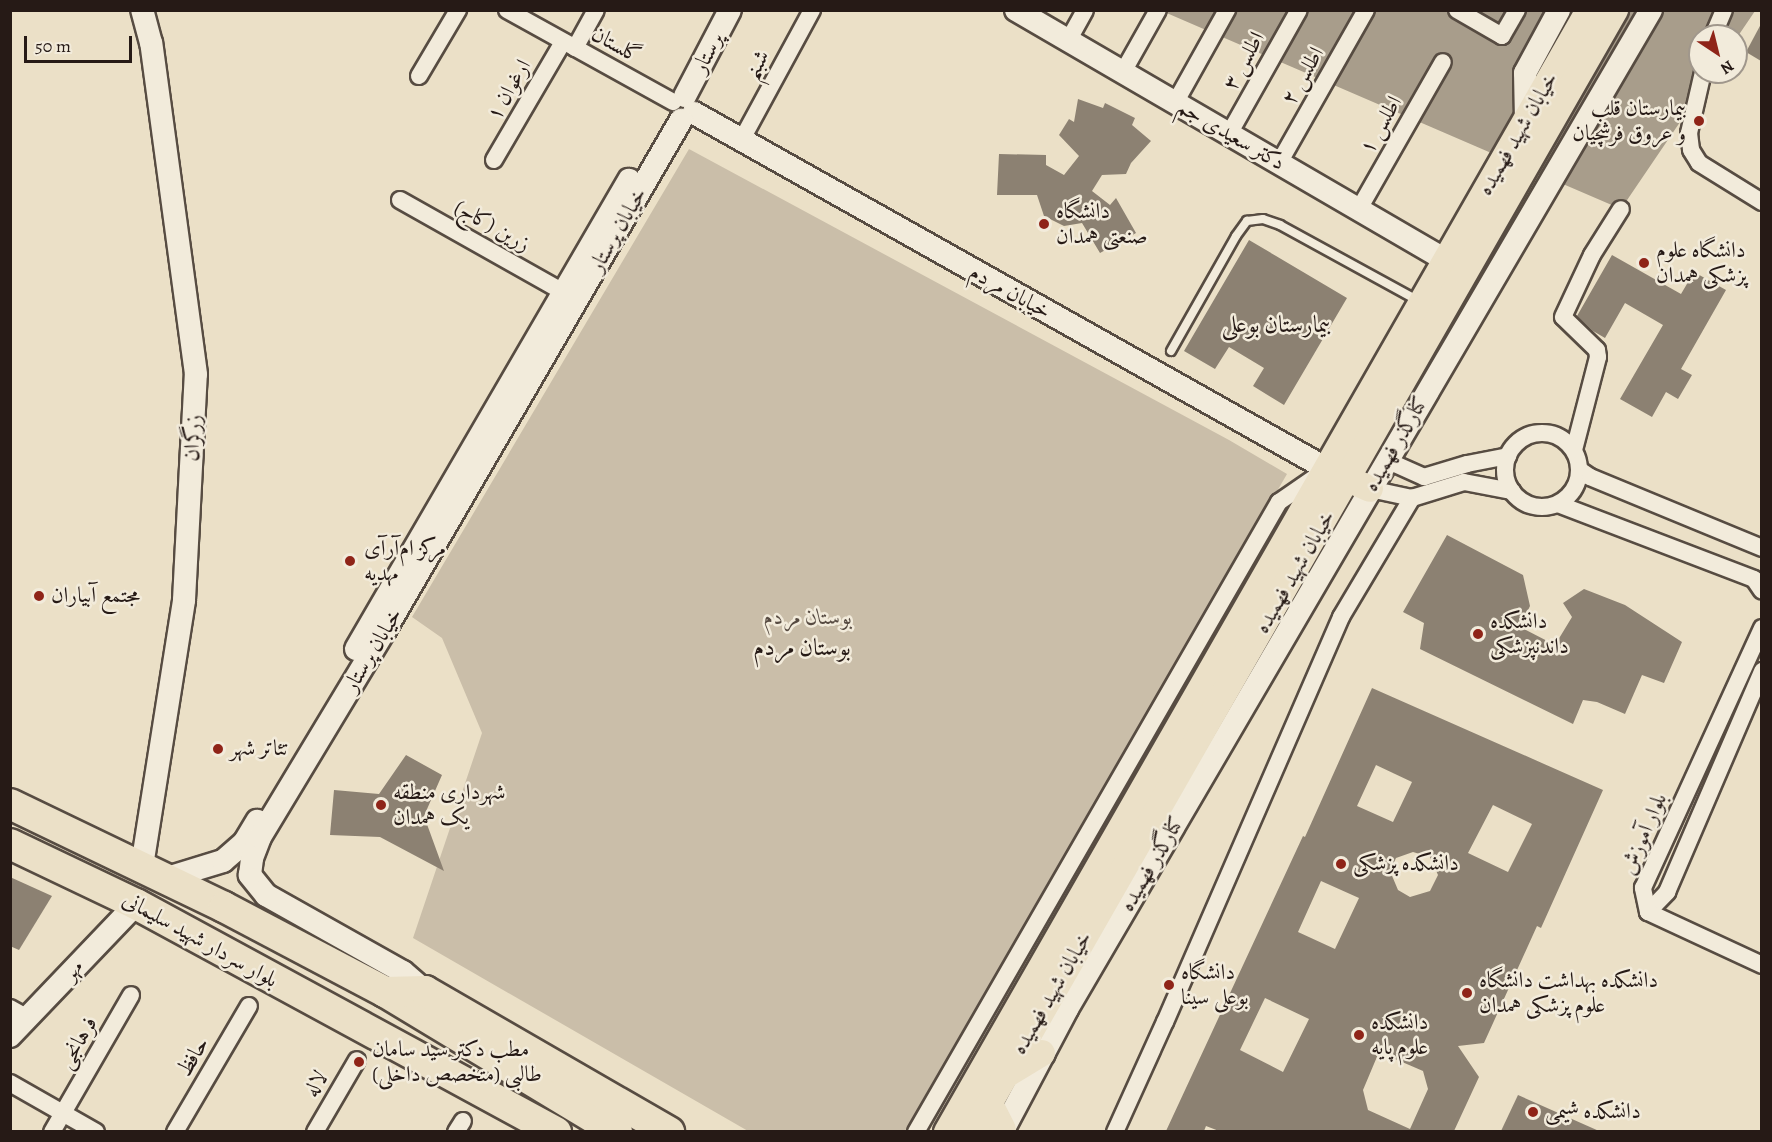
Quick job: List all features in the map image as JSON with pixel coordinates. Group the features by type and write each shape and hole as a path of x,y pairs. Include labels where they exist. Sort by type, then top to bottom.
{"highway":[{"name":"بلوار سردار شهید سلیمانی","path":"10,804 224,907 385,992 617,1131"},
{"name":"بلوار سردار شهید سلیمانی","path":"10,844 136,904 386,1041"},
{"path":"385,992 425,992 669,1131"},
{"path":"386,1041 477,1104 526,1131"},
{"path":"386,1041 556,1131"}],"main road":[{"name":"خیابان شهید فهمیده","path":"973,1131 1340,475 1418,301 1589,10"},
{"name":"خیابان شهید فهمیده","path":"947,1131 1615,10"},
{"path":"1003,1077 1042,1053"},
{"path":"988,1102 1003,1130"}],"street":[{"name":"زرگران","path":"142,10 151,44 196,374 184,600 153,873"},
{"path":"419,76 458,10"},
{"name":"گلستان","path":"507,10 681,108"},
{"name":"ارغوان ۱","path":"494,160 569,45 596,10"},
{"name":"پرستار","path":"681,108 730,10"},
{"name":"شبنم","path":"741,141 812,10"},
{"name":"دکتر سعیدی جم","path":"1016,10 1443,258"},
{"path":"1068,41 1085,10"},
{"path":"1123,72 1158,10"},
{"path":"1175,103 1227,10"},
{"name":"اطلس ۳","path":"1229,134 1299,10"},
{"name":"اطلس ۲","path":"1279,163 1366,10"},
{"path":"1457,10 1502,36 1517,10"},
{"path":"1526,120 1525,74 1559,10"},
{"name":"کنارگذر فهمیده","path":"916,1131 1279,502 1340,475 1386,460 1651,10"},
{"path":"1718,24 1724,10"},
{"name":"اطلس ۱","path":"1359,209 1443,62"},
{"path":"1700,84 1689,133 1691,150 1700,163 1761,202"},
{"name":"خیابان پرستار","path":"153,873 224,861 244,843 563,292 681,108"},
{"name":"خیابان پرستار","path":"425,992 403,972 266,895 250,875 252,858 260,837 391,620 681,108"},
{"name":"خیابان مردم","path":"681,108 1340,475"},
{"name":"زرین (کاج)","path":"400,200 563,292"},
{"path":"1558,504 1574,490 1580,470 1574,450 1598,357 1597,350 1563,317 1592,255 1621,209"},
{"path":"1574,450 1556,436 1545,433 1523,439 1508,456 1505,468 1512,491 1518,499 1537,507 1558,504 1754,579 1761,591"},
{"path":"1386,460 1424,477 1467,464 1508,456"},
{"path":"1580,470 1590,477 1761,548"},
{"path":"1340,475 1412,498 1464,482 1512,491"},
{"name":"کنارگذر فهمیده","path":"1003,1130 1340,475"},
{"path":"1115,1131 1166,1022 1341,617 1412,498"},
{"name":"بلوار آموزش","path":"1648,912 1643,888 1761,628"},
{"name":"بلوار آموزش","path":"1648,912 1667,892 1761,670"},
{"path":"1689,787 1707,795"},
{"name":"مهر","path":"10,1036 19,1013 136,904"},
{"path":"1648,912 1761,965"},
{"name":"فرهانجی","path":"52,1131 131,995"},
{"name":"حافظ","path":"175,1131 249,1006"},
{"name":"لاله","path":"315,1131 357,1060"},
{"path":"10,1083 96,1131"}],"lane":[{"path":"1171,351 1236,236 1247,221 1263,219 1280,225 1418,301"}],"green space":[{"name":"بوستان مردم","path":"689,149 1229,440 1287,474 905,1131 748,1131 413,938 482,733 442,638 412,617"}],"shaded area":[{"path":"1162,11 1755,11 1746,24 1688,24 1688,84 1706,84 1621,209"}],"building":[{"path":"1761,24 1761,61 1748,53 1748,48"},
{"path":"1078,99 1103,108 1105,103 1135,118 1132,125 1151,141 1131,163 1126,174 1102,175 1092,191 1110,205 1116,198 1136,233 1100,253 1082,223 1064,226 1044,216 1037,195 997,195 999,154 1046,155 1046,165 1064,175 1079,156 1059,135 1069,119 1074,122"},
{"path":"1249,240 1347,298 1284,405 1253,386 1264,368 1229,347 1215,369 1184,351"},
{"path":"1612,255 1681,294 1694,272 1726,290 1681,369 1692,375 1678,399 1666,392 1652,417 1620,399 1663,325 1625,303 1605,338 1593,331 1577,316"},
{"name":"دانشکده داندنپزشکی","path":"1447,535 1523,575 1530,606 1520,627 1555,645 1572,617 1563,603 1584,589 1625,605 1682,642 1664,683 1642,675 1625,714 1597,702 1583,700 1573,724 1420,649 1424,623 1403,612"},
{"name":"دانشکده پزشکی","path":"1372,688 1603,790 1541,928 1537,926 1484,1043 1458,1046 1479,1077 1454,1131 1219,1131 1206,1126 1204,1131 1166,1131 1303,836 1305,837","holes":["1376,765 1412,782 1393,822 1357,806","1493,805 1532,824 1508,872 1468,853","1413,852 1430,857 1438,875 1430,891 1410,897 1398,890 1390,871 1396,858","1321,881 1359,898 1335,949 1298,932","1265,998 1309,1019 1283,1072 1240,1050","1379,1052 1423,1071 1428,1089 1410,1129 1368,1110 1363,1090"]},
{"name":"شهرداری منطقه یک همدان","path":"406,755 442,775 424,816 444,871 380,837 330,835 334,790 379,794"},
{"path":"10,877 52,896 19,950 10,946"},
{"name":"دانشکده شیمی","path":"1518,1095 1599,1131 1501,1131"}],"place":[{"name":"بیمارستان قلب و عروق فرشچیان","path":"1699,121"},
{"name":"دانشگاه صنعتی همدان","path":"1044,224"},
{"name":"دانشگاه علوم پزشکی همدان","path":"1644,263"},
{"name":"مرکز ام‌آر‌آی مهدیه","path":"350,561"},
{"name":"مجتمع آبیاران","path":"39,596"},
{"name":"دانشکده داندنپزشکی","path":"1478,634"},
{"name":"تئاتر شهر","path":"218,749"},
{"name":"شهرداری منطقه یک همدان","path":"381,805"},
{"name":"دانشکده پزشکی","path":"1341,864"},
{"name":"دانشگاه بوعلی سینا","path":"1169,985"},
{"name":"دانشکده بهداشت دانشگاه علوم پزشکی همدان","path":"1467,993"},
{"name":"دانشکده علوم پایه","path":"1359,1035"},
{"name":"مطب دکتر سید سامان طالبی (متخصص داخلی)","path":"359,1062"},
{"name":"دانشکده شیمی","path":"1533,1112"}],"district":[{"name":"بیمارستان بوعلی","path":"1276,325"},
{"name":"بوستان مردم","path":"802,648"}]}
